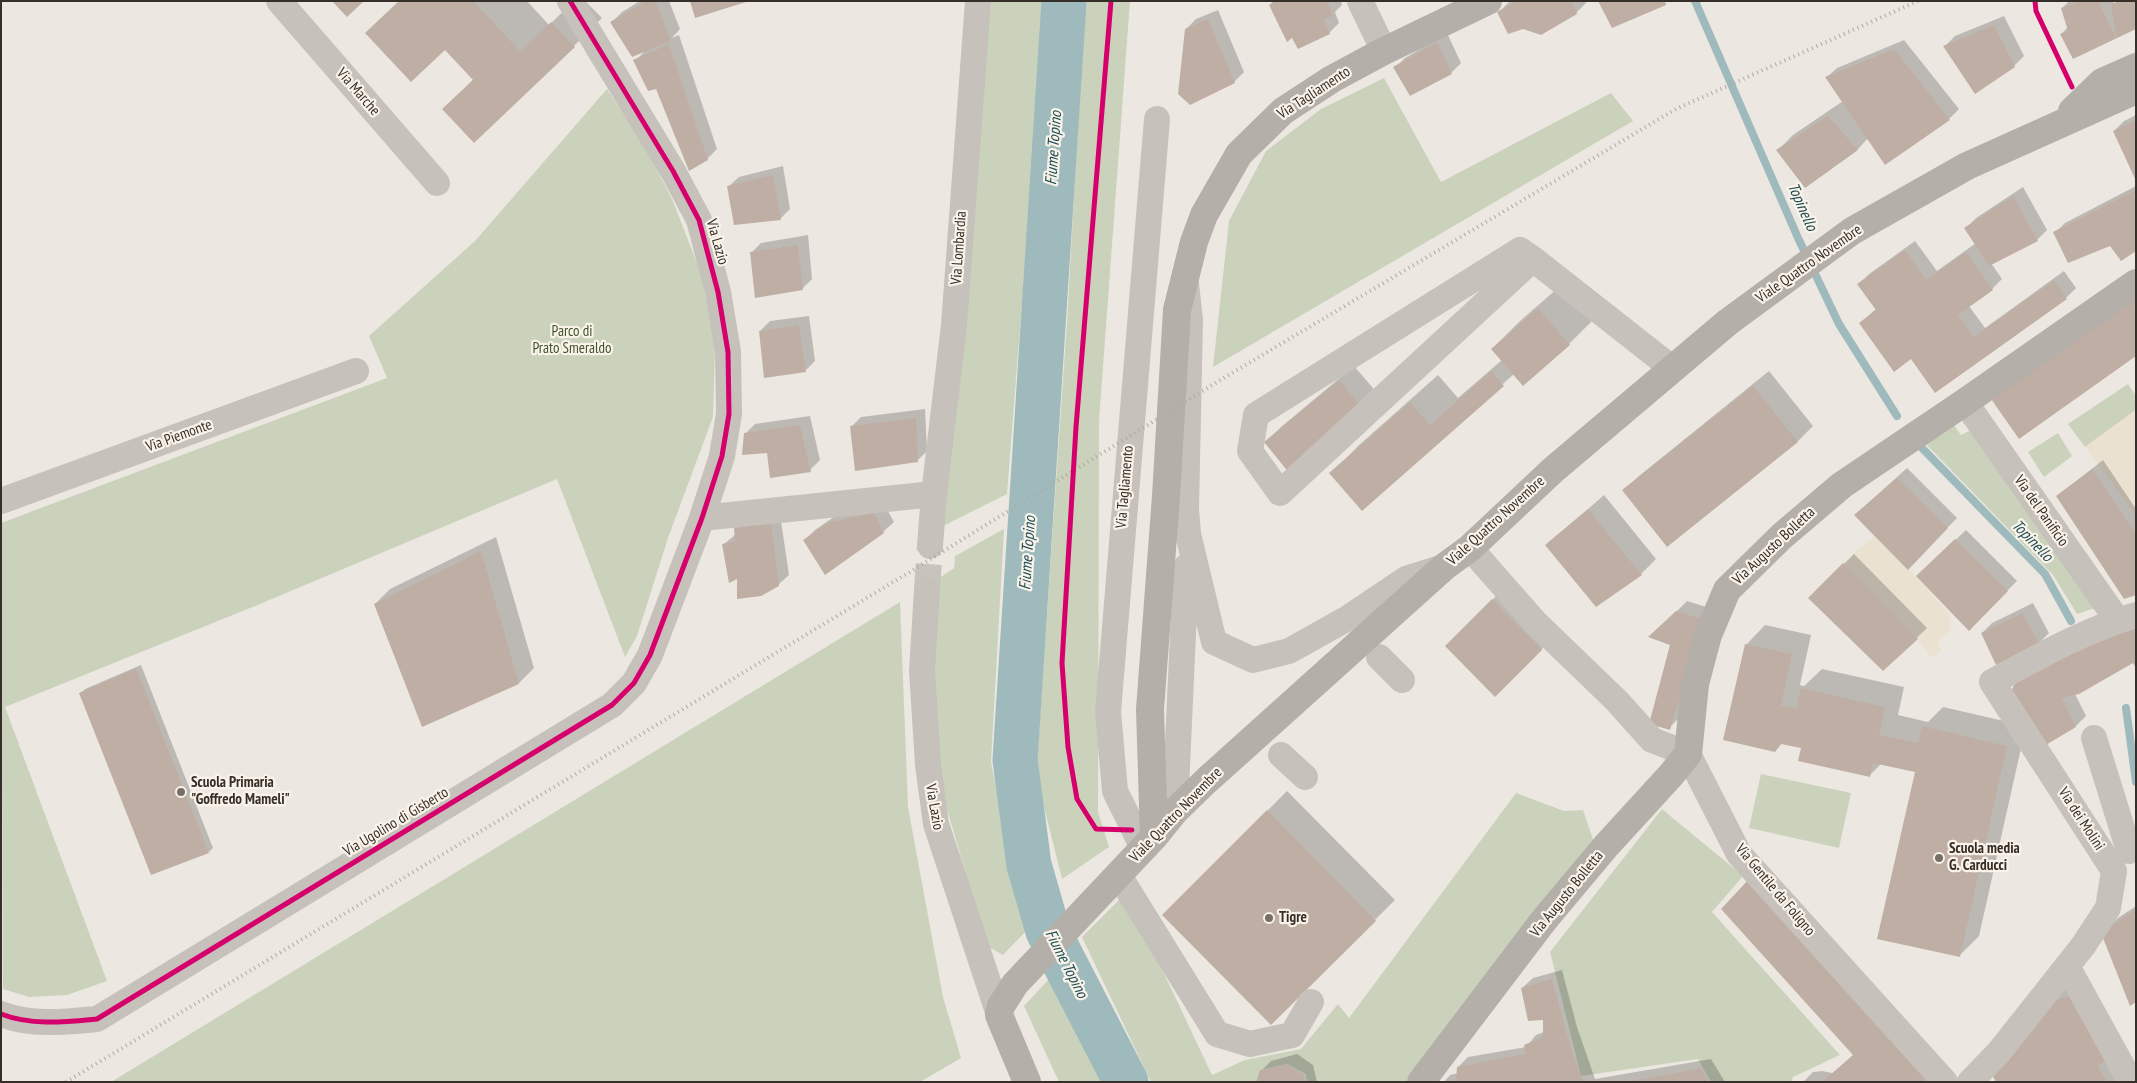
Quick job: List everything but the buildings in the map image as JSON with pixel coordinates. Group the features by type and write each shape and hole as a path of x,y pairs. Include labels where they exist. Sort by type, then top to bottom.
{"main road":[{"name":"Via Tagliamento","path":"1148,843 1150,709 1166,496 1177,310 1204,215 1239,154 1283,111 1332,78 1488,1"},
{"path":"2060,123 2102,82 2136,67"},
{"name":"Viale Quattro Novembre","path":"999,1015 1001,1006 1015,984 1148,843 1175,811 1444,567 1470,548 1553,470 1728,322 1852,231 1967,166 2136,90"},
{"name":"Via Augusto Bolletta","path":"1423,1081 1544,920 1606,846 1688,754 1695,684 1708,635 1727,590 1782,536 1842,485 2136,283"},
{"path":"999,1015 1027,1082"}],"street":[{"name":"Via Marche","path":"279,1 436,183"},
{"name":"Via Lazio","path":"570,1 673,171 699,220 718,292 728,352 730,414 722,456 702,518"},
{"name":"Via Lombardia","path":"934,494 954,325 978,1"},
{"path":"1360,1 1384,51"},
{"name":"Via Tagliamento","path":"1148,843 1115,791 1108,712 1157,119"},
{"path":"1533,259 1280,493 1250,451 1256,415 1520,250 1533,259 1673,368"},
{"name":"Via Tagliamento","path":"1186,276 1190,320 1186,509 1188,534 1214,642 1254,660 1289,651 1348,618 1406,579 1444,567"},
{"name":"Via Piemonte","path":"1,501 356,371"},
{"name":"Via del Panificio","path":"1965,402 2127,618"},
{"path":"702,518 934,494 930,546"},
{"name":"Via Ugolino di Gisberto","path":"1,1014 17,1020 55,1022 97,1019 612,705 634,683 650,655 702,518"},
{"path":"1175,811 1188,534"},
{"path":"1470,548 1535,622 1603,687 1652,740 1688,754"},
{"name":"Via Lazio","path":"927,590 922,671 928,765 936,824 999,1015"},
{"name":"Via dei Molini","path":"2126,855 1992,682 2059,646 2127,618"},
{"path":"1379,657 1402,680"},
{"path":"1970,1082 1999,1052 2083,946 2108,908 2126,855 2094,738"},
{"name":"Via Gentile da Foligno","path":"1688,754 1739,854 1945,1082"},
{"path":"1281,755 1304,777"},
{"path":"1118,874 1217,1034 1250,1044 1292,1035 1311,1002"},
{"path":"2067,966 2131,1082"}],"green space":[{"path":"985,1 1042,1 1033,163 1007,494 939,528"},
{"path":"1085,1 1130,1 1099,421 1098,812 1109,847 1062,879 1036,775 1067,321"},
{"path":"1384,78 1441,182 1611,93 1633,121 1213,367 1229,221 1266,151 1321,109"},
{"name":"Parco di Prato Smeraldo","path":"607,89 647,150 672,199 701,273 715,346 713,417 668,538 637,636 625,657 557,479 260,604 5,707 107,981 67,995 29,997 3,989 1,523 387,378 369,336 475,241"},
{"path":"2128,384 2136,396 2136,410 2085,447 2068,424"},
{"path":"1954,425 1961,435 1975,428 2098,607 2077,614 2053,575 1924,442"},
{"path":"2058,433 2072,456 2044,477 2028,452"},
{"path":"1004,529 991,762 1015,882 1029,928 1003,955 987,946 942,792 930,658 938,579 954,568 955,556"},
{"path":"900,602 908,807 943,997 961,1058 920,1082 111,1082"},
{"path":"1761,774 1851,793 1839,848 1749,828"},
{"path":"1516,793 1564,811 1583,810 1596,848 1416,1082 1307,1082 1306,1074 1287,1064 1260,1070 1256,1082 1151,1082 1082,937 1126,893 1212,1075 1245,1060 1301,1049 1338,1004 1349,1018"},
{"path":"1662,809 1743,876 1712,912 1840,1055 1793,1077 1791,1082 1711,1082 1698,1059 1581,1076 1550,952"},
{"path":"1049,979 1104,1082 1059,1082 1024,1006"}],"shaded area":[{"path":"2136,410 2136,516 2085,447"},
{"path":"1874,536 1916,576 1949,614 1951,629 1938,642 1942,650 1931,658 1918,639 1843,563"}],"waterway":[{"name":"Fiume Topino","path":"1064,1 1015,760 1029,865 1048,931 1126,1082"},
{"name":"Topinello","path":"1695,1 1798,238 1839,324 1897,416"},
{"name":"Topinello","path":"1920,446 2045,574 2071,621"},
{"name":"Topinello","path":"2126,708 2136,782"}],"tunnel":[{"path":"927,590 930,546"}],"railway":[{"path":"66,1082 913,570 1222,379 1676,109 1918,1"}],"cycle path":[{"path":"1,1014 37,1022 97,1019 612,705 634,683 650,655 702,518 722,456 729,414 728,352 718,292 699,220 673,171 570,1"},
{"path":"1111,1 1076,427 1062,663 1068,747 1077,799 1096,829 1132,830"},
{"path":"2035,1 2036,11 2072,87"}],"place":[{"name":"Scuola Primaria \"Goffredo Mameli\"","path":"181,792"},
{"name":"Scuola media G. Carducci","path":"1939,858"},
{"name":"Tigre","path":"1269,918"}]}
